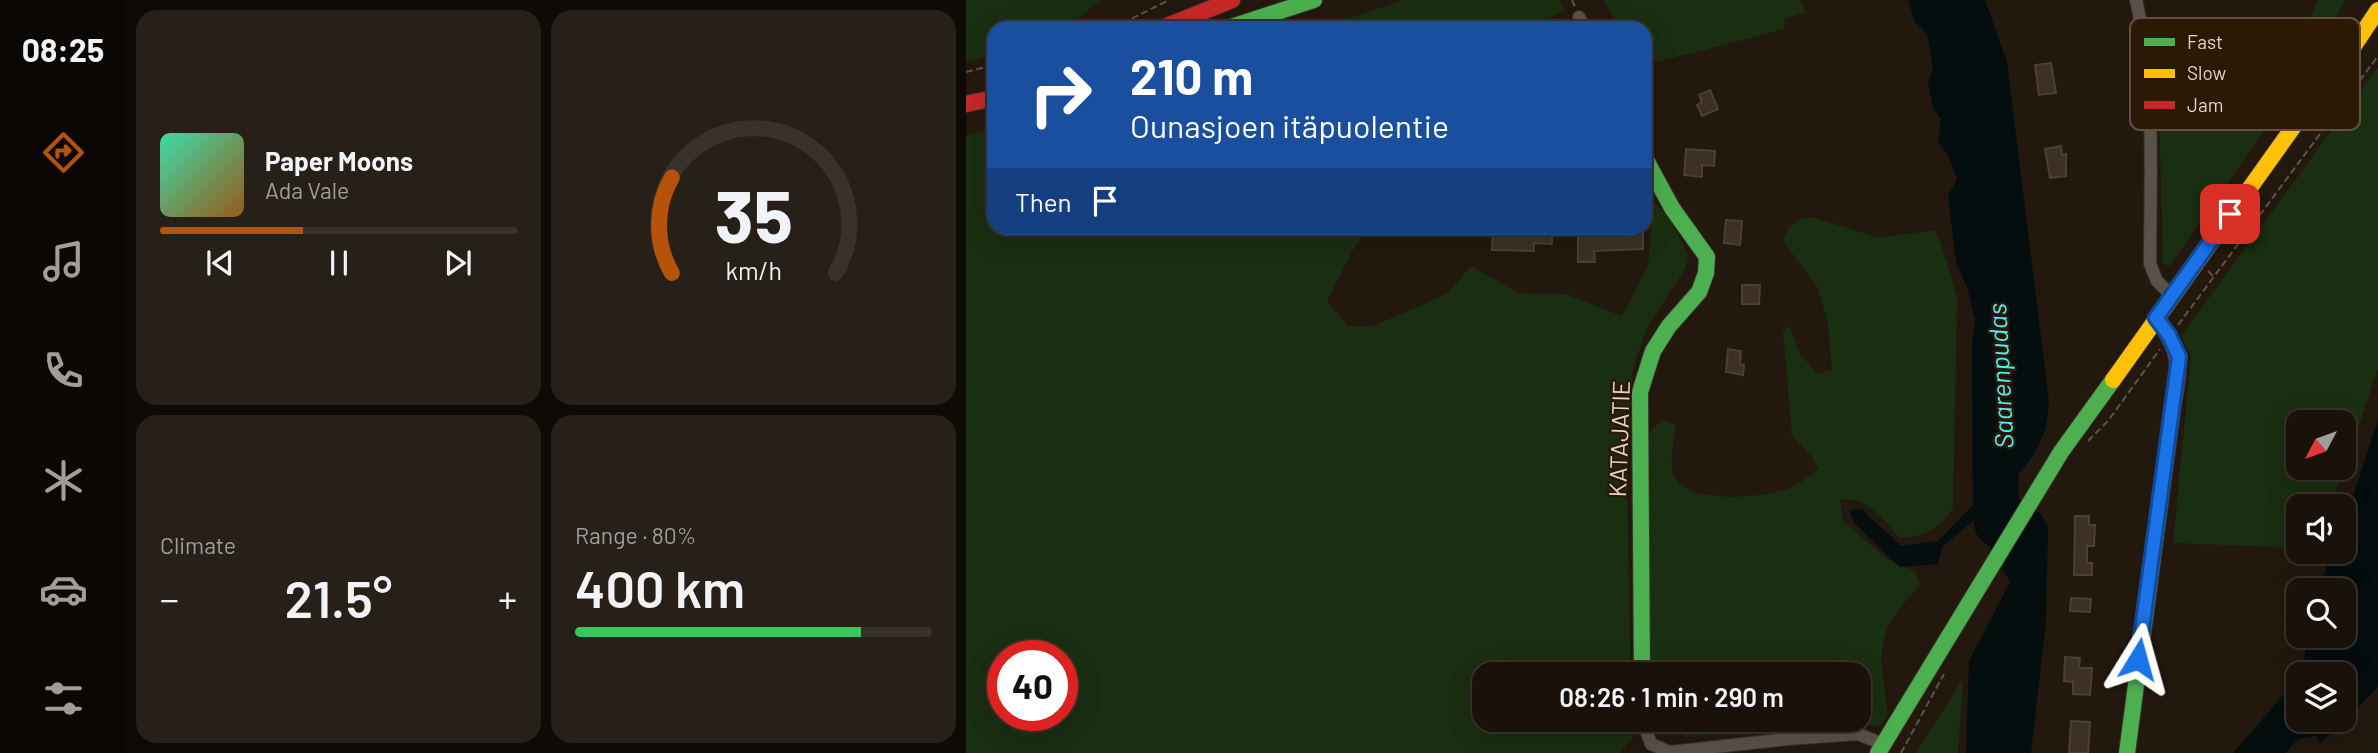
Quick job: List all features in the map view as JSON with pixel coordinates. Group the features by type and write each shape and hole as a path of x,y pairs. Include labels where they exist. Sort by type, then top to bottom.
{"main road":[{"path":"1180,21 1232,0"},
{"path":"1250,21 1314,0"},
{"path":"2360,21 2374,0"},
{"path":"2360,37 2378,10"},
{"path":"969,104 987,98"},
{"path":"1880,749 2062,452 2171,295 2291,130"},
{"name":"KATAJATIE","path":"1642,662 1640,392 1653,351 1669,326 1699,292 1706,273 1707,257 1652,186"},
{"path":"2127,753 2179,357 2169,335 2156,318"}],"street":[{"path":"2136,0 2138,18"},
{"path":"2149,130 2150,264 2157,281 2171,295"},
{"path":"1647,732 1651,744 1670,752 1788,738 1858,734 1880,749"}],"path":[{"path":"1127,21 1169,0"},
{"path":"2360,81 2378,56"},
{"path":"966,72 987,67"},
{"path":"2088,440 2108,421 2169,335 2215,278 2324,130"},
{"path":"2213,265 2207,272 2215,278"},
{"path":"1901,753 1946,669"}],"green space":[{"path":"966,0 1101,0 1075,21 987,21 987,57 966,62"},
{"path":"1403,0 1560,0 1565,11 1542,21 1340,21"},
{"path":"1603,0 1801,0 1806,12 1784,19 1785,29 1657,62 1652,58 1652,21 1616,21"},
{"path":"2318,0 2346,0 2335,18 2310,18"},
{"path":"2378,67 2378,368 2356,435 2356,410 2286,410 2286,480 2341,480 2334,494 2286,494 2286,548 2173,543 2191,355 2181,336 2332,130 2360,130 2360,92"},
{"path":"987,130 987,235 1363,235 1327,301 1348,326 1373,326 1447,294 1471,266 1518,293 1565,294 1622,316 1648,265 1654,202 1670,218 1688,255 1685,269 1646,329 1632,373 1627,498 1631,662 1472,662 1472,732 1634,732 1620,753 966,753 966,136"},
{"path":"2160,130 2265,130 2170,266 2163,264"},
{"path":"1802,218 1815,218 1879,238 1934,230 1940,241 1957,297 1953,508 1943,521 1931,530 1917,536 1900,538 1866,505 1858,501 1840,500 1843,521 1888,560 1915,571 1920,586 1904,603 1886,632 1882,660 1888,716 1880,726 1871,725 1871,662 1649,662 1645,589 1651,476 1648,443 1651,429 1663,420 1675,425 1673,472 1682,486 1693,492 1741,497 1771,493 1796,485 1818,469 1811,456 1792,436 1783,330 1790,327 1800,354 1818,374 1832,370 1828,324 1818,288 1783,241 1789,227"},
{"path":"1963,679 1958,753 1916,753"},
{"path":"1677,732 1744,732 1686,737"}],"water":[{"name":"Saarenpudas","path":"1908,0 1985,0 2007,62 2049,402 2041,440 2019,473 2019,499 2041,514 2048,526 2046,621 2031,753 1966,753 1969,661 2010,582 1993,552 1978,537 1974,520 1943,546 1938,564 1900,567 1854,523 1849,510 1862,509 1900,546 1938,541 1973,505 1972,343 1975,320 1968,290 1956,262 1948,196 1957,179 1947,154 1938,142 1941,119 1933,108 1928,82 1933,67 1927,34 1915,22"},
{"path":"2378,421 2378,687 2356,709 2356,662 2303,662 2306,648 2356,648 2356,578 2322,578 2327,564 2356,564 2356,494 2354,494"},
{"path":"2286,692 2286,732 2332,732 2320,744 2316,736 2298,739 2285,753 2233,753"}],"building":[{"path":"2051,63 2056,93 2039,95 2035,65"},
{"path":"1710,90 1718,109 1702,116 1697,105 1702,102 1699,95"},
{"path":"2061,146 2062,155 2066,154 2066,176 2050,178 2045,149"},
{"path":"1686,149 1715,151 1714,166 1702,165 1702,177 1684,175"},
{"path":"1726,220 1742,221 1740,245 1724,243"},
{"path":"1493,235 1552,235 1552,244 1534,243 1534,251 1492,250"},
{"path":"1578,235 1643,235 1643,249 1594,251 1595,262 1578,262"},
{"path":"1742,285 1760,285 1759,304 1742,304"},
{"path":"1728,349 1741,351 1743,375 1726,372"},
{"path":"2075,516 2089,516 2089,525 2095,525 2094,546 2087,546 2087,563 2092,563 2092,575 2074,575"},
{"path":"2071,598 2091,599 2090,612 2070,611"},
{"path":"2065,657 2080,658 2079,668 2092,668 2090,695 2073,694 2073,682 2064,681"},
{"path":"2071,721 2090,722 2088,753 2069,753"}],"traffic: fast":[{"path":"1250,21 1314,0"},
{"path":"1642,662 1640,392 1653,351 1669,326 1699,292 1706,273 1707,257 1672,208 1652,171"},
{"path":"1878,753 2061,452 2113,380"},
{"path":"2127,753 2171,420"}],"traffic: slow":[{"path":"2360,37 2378,10"},
{"path":"2113,380 2291,130"}],"traffic: jam":[{"path":"1180,21 1232,0"},
{"path":"966,104 987,100"},
{"path":"2156,318 2173,344 2178,366 2171,420"}],"route":[{"path":"2138,659 2179,357 2169,335 2156,318 2230,214"}]}
